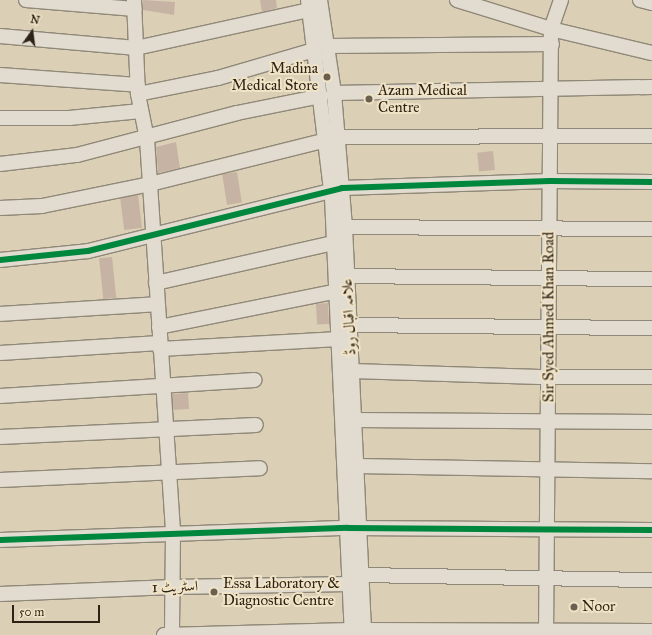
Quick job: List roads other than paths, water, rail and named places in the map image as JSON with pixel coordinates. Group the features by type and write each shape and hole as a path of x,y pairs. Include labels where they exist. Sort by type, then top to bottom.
{"street":[{"path":"26,0 134,4 138,90 147,139 173,534 172,635"},
{"name":"علامہ اقبال روڈ","path":"320,0 328,46 327,94 337,189 345,227 357,466 349,584 358,633"},
{"path":"458,0 551,29 652,53"},
{"name":"Sir Syed Ahmed Khan Road","path":"546,633 551,29 561,0"},
{"path":"640,0 652,3"},
{"path":"0,36 136,48 309,5"},
{"name":"علامہ اقبال روڈ","path":"309,5 314,50 327,94"},
{"path":"328,46 552,44"},
{"path":"0,75 138,90 218,78 314,50"},
{"path":"0,164 77,155 147,139 237,114 327,94 652,87"},
{"path":"0,118 69,118 142,111"},
{"path":"0,208 42,206 150,184 332,138 652,136"},
{"path":"0,260 88,251 337,189 550,181 652,182"},
{"name":"علامہ اقبال روڈ","path":"337,189 334,243 339,340 353,528 361,575 358,633"},
{"path":"345,227 652,229"},
{"path":"156,283 334,243"},
{"path":"347,276 652,280"},
{"path":"159,327 337,291"},
{"path":"0,314 157,304"},
{"path":"350,325 652,328"},
{"path":"0,353 339,340"},
{"path":"352,371 548,377 652,377"},
{"path":"0,396 254,380"},
{"path":"354,420 652,422"},
{"path":"0,437 256,425"},
{"path":"357,466 548,471 652,471"},
{"path":"0,480 260,468"},
{"path":"0,540 353,528 652,530"},
{"path":"361,575 652,580"},
{"name":"اسٹریٹ 1","path":"0,594 173,587 349,584"},
{"path":"164,635 652,631"}],"place":[{"name":"Madina Medical Store","path":"327,77"},
{"name":"Azam Medical Centre","path":"369,99"},
{"name":"Essa Laboratory & Diagnostic Centre","path":"214,592"},
{"name":"Noor","path":"574,607"}]}
